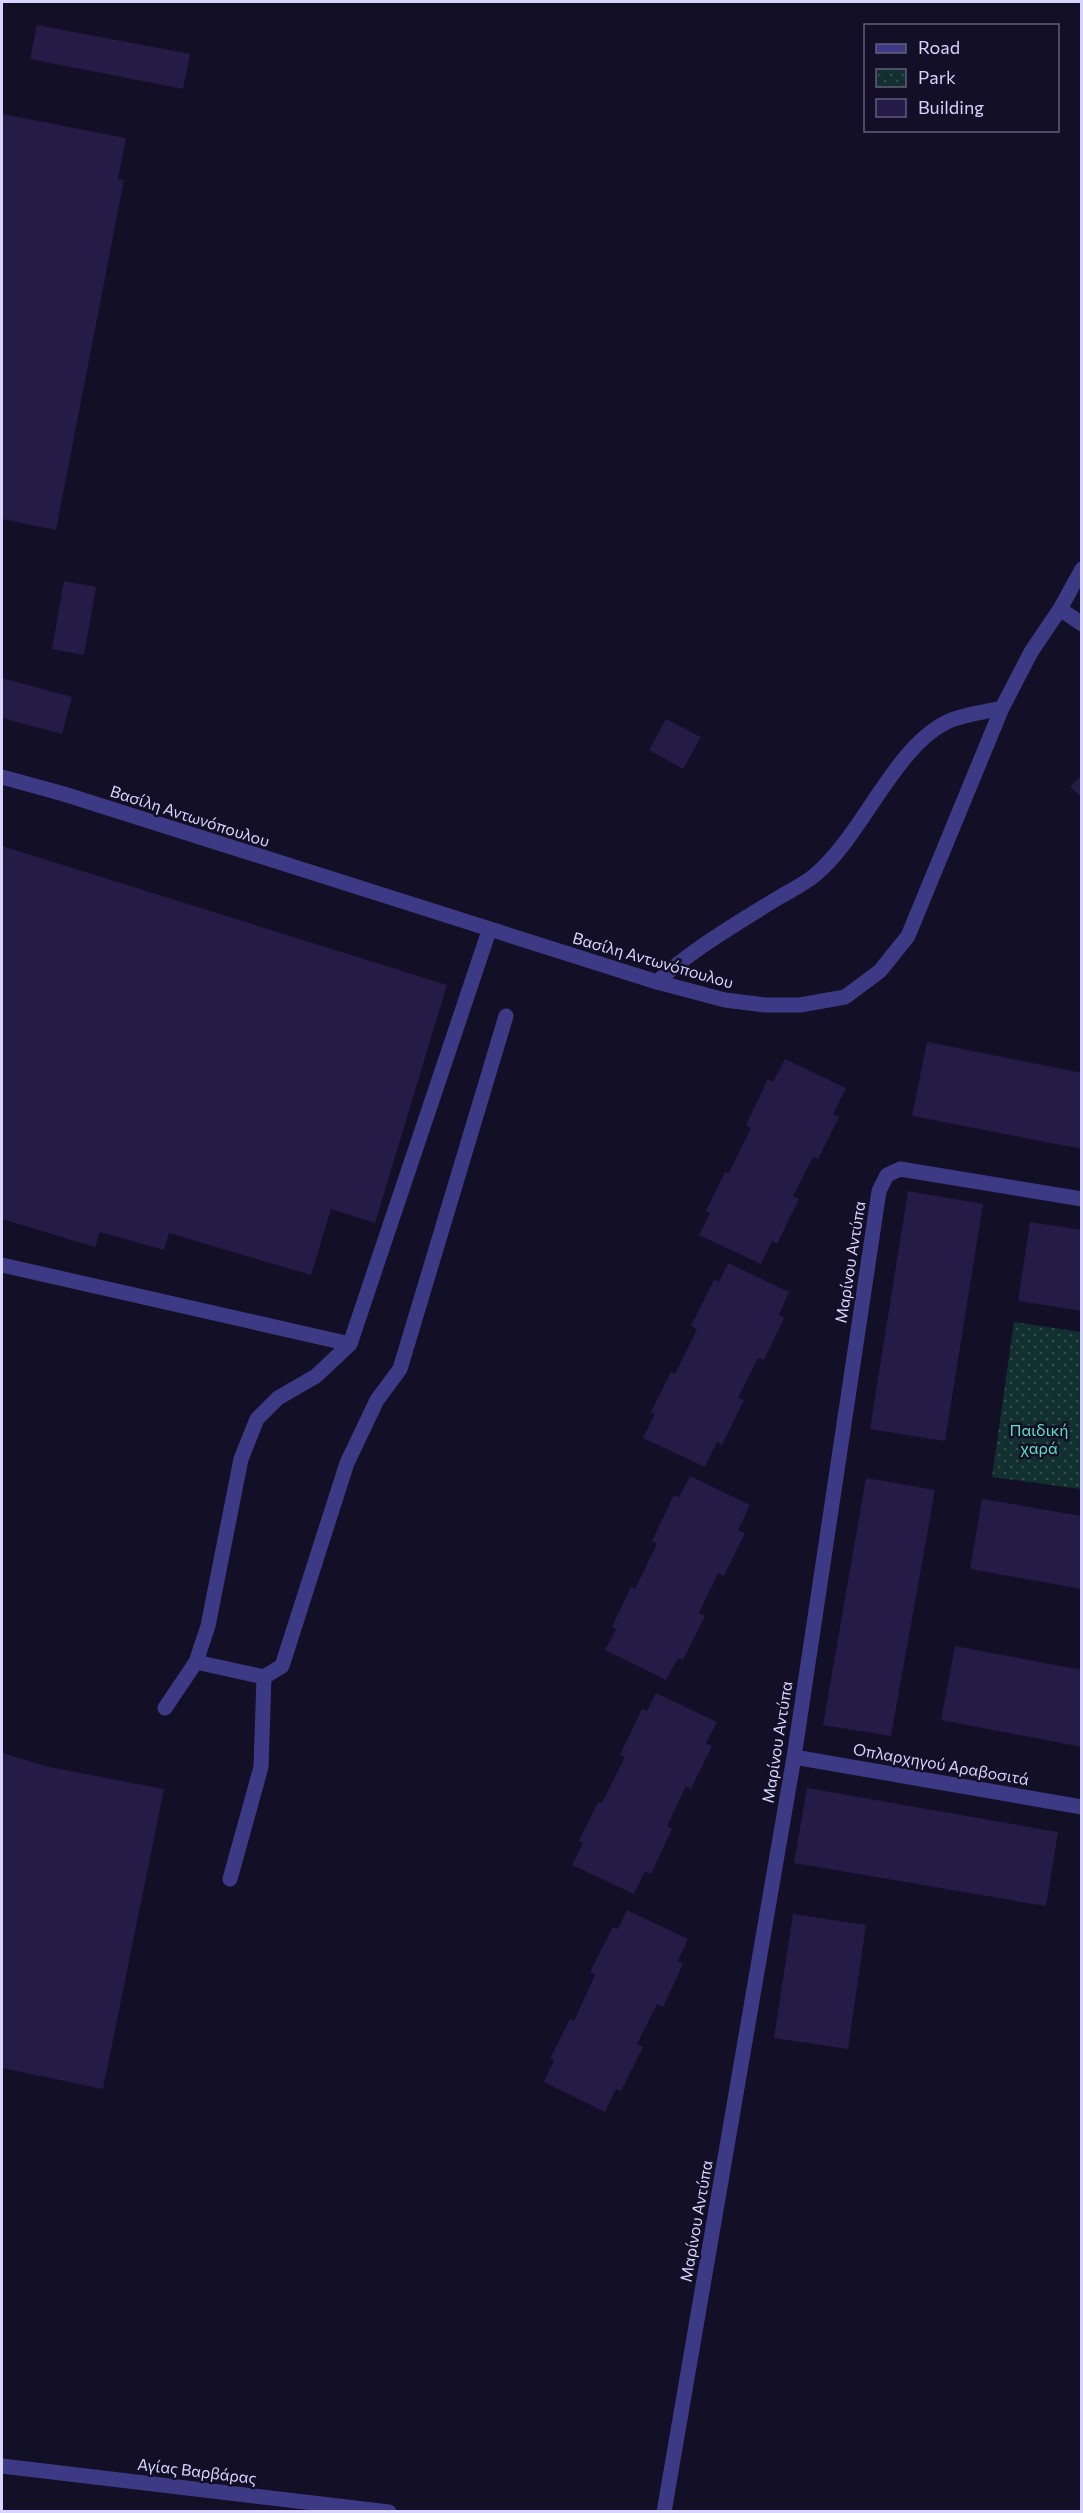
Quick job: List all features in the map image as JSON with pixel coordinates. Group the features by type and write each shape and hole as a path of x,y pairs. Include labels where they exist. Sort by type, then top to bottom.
{"street":[{"name":"Βασίλη Αντωνόπουλου","path":"2,777 64,794 489,931 657,982 725,1000 765,1005 800,1005 845,997 880,970 908,936 1002,708 1031,652 1060,609 1082,569"},
{"path":"1060,609 1082,624"},
{"path":"657,982 675,965 814,875 840,850 904,759 928,735 949,721 1002,708"},
{"path":"165,1708 196,1662 208,1626 241,1459 257,1419 278,1398 316,1376 350,1344 489,931"},
{"path":"196,1662 264,1677 282,1666 347,1463 377,1400 400,1369 506,1016"},
{"name":"Μαρίνου Αντύπα","path":"664,2511 794,1756 879,1191 887,1175 900,1169 1082,1200"},
{"path":"2,1265 350,1344"},
{"path":"230,1879 261,1767 264,1677"},
{"name":"Οπλαρχηγού Αραβοσιτά","path":"794,1756 1082,1808"},
{"name":"Αγίας Βαρβάρας","path":"2,2466 389,2511"}],"green space":[{"name":"Παιδική χαρά","path":"1014,1322 1081,1332 1081,1489 992,1477"}],"building":[{"path":"37,25 190,54 183,89 30,59"},
{"path":"2,114 126,138 118,179 124,180 56,530 2,519"},
{"path":"64,581 96,587 84,655 52,649"},
{"path":"2,678 72,697 62,734 2,718"},
{"path":"666,719 701,737 683,769 649,750"},
{"path":"1082,775 1082,798 1070,787"},
{"path":"2,846 447,985 375,1223 331,1209 311,1275 169,1233 164,1250 100,1232 95,1247 2,1219"},
{"path":"927,1042 1082,1073 1082,1149 912,1116"},
{"path":"785,1059 846,1088 833,1114 839,1117 818,1159 813,1157 793,1196 799,1199 777,1244 772,1241 761,1264 699,1235 710,1213 706,1211 725,1172 729,1173 751,1128 746,1125 768,1079 773,1082"},
{"path":"908,1191 983,1204 945,1441 870,1429"},
{"path":"1030,1222 1082,1230 1082,1311 1018,1301"},
{"path":"728,1263 789,1292 779,1315 784,1318 764,1360 758,1358 738,1398 744,1400 722,1445 717,1442 705,1467 643,1438 655,1414 651,1412 671,1372 675,1374 697,1329 691,1326 714,1280 719,1282"},
{"path":"690,1476 750,1505 738,1530 745,1533 724,1576 718,1573 699,1613 705,1616 683,1660 678,1658 666,1680 605,1650 616,1629 612,1627 631,1587 635,1589 657,1544 652,1541 674,1495 679,1497"},
{"path":"866,1478 935,1490 891,1736 823,1725"},
{"path":"982,1499 1082,1516 1082,1589 970,1569"},
{"path":"955,1646 1082,1670 1082,1747 941,1720"},
{"path":"656,1693 717,1722 706,1743 712,1746 691,1789 686,1786 667,1826 672,1829 651,1874 645,1871 634,1894 572,1865 583,1843 579,1841 598,1802 602,1803 625,1757 620,1755 642,1709 647,1711"},
{"path":"2,1753 49,1767 164,1789 103,2089 2,2068"},
{"path":"807,1788 1058,1832 1046,1906 794,1863"},
{"path":"627,1910 688,1939 678,1961 683,1964 663,2007 657,2004 637,2044 643,2047 621,2091 616,2089 605,2112 544,2082 554,2060 550,2059 570,2019 574,2021 595,1975 590,1972 613,1927 618,1929"},
{"path":"793,1914 866,1925 848,2049 774,2038"}]}
